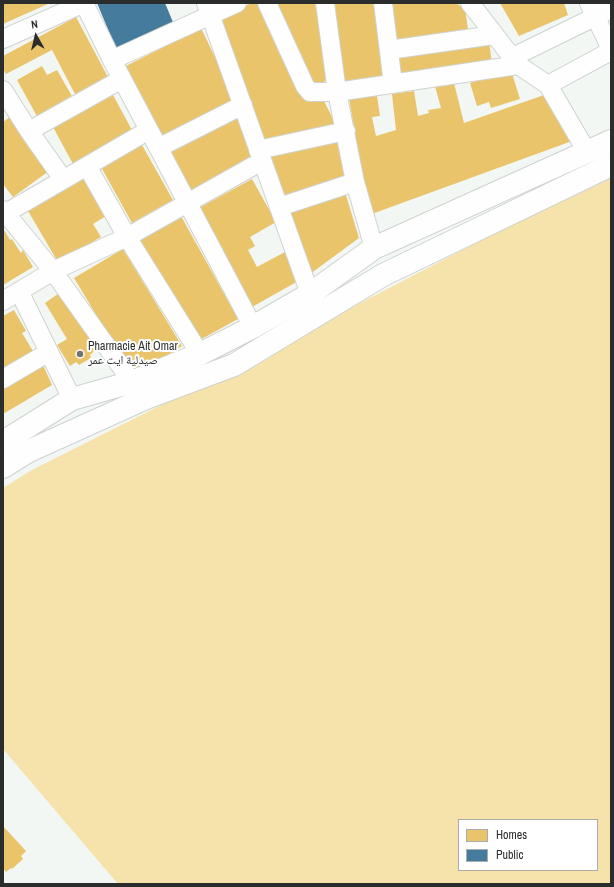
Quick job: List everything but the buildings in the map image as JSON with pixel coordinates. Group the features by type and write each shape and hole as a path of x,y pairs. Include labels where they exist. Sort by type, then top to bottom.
{"street":[{"path":"3,39 84,3 112,60 253,327"},
{"path":"112,60 208,9 237,3"},
{"path":"267,3 307,91 310,92 337,92 393,84 515,61 598,10 611,50 548,85"},
{"path":"325,3 337,92 355,182 374,248"},
{"path":"383,3 393,84"},
{"path":"470,3 515,61 548,85 587,152"},
{"path":"208,9 310,294"},
{"path":"389,50 494,35"},
{"path":"29,131 122,78"},
{"path":"6,101 63,180"},
{"path":"158,148 243,105"},
{"path":"139,390 53,271 4,211 63,180 149,130"},
{"path":"3,300 53,271 128,236 188,203 260,155 346,131"},
{"path":"3,467 200,354 253,327 310,294 374,248 611,141"},
{"path":"3,442 72,399 139,390 234,365 383,275 611,165"},
{"path":"87,166 200,354"},
{"path":"279,207 355,182"},
{"path":"19,291 72,399"},
{"path":"3,379 49,352"}],"shaded area":[{"path":"611,173 611,884 118,884 3,749 3,488 30,471 229,371"}],"place":[{"name":"Pharmacie Ait Omar صيدلية ايت عمر","path":"80,354"}]}
